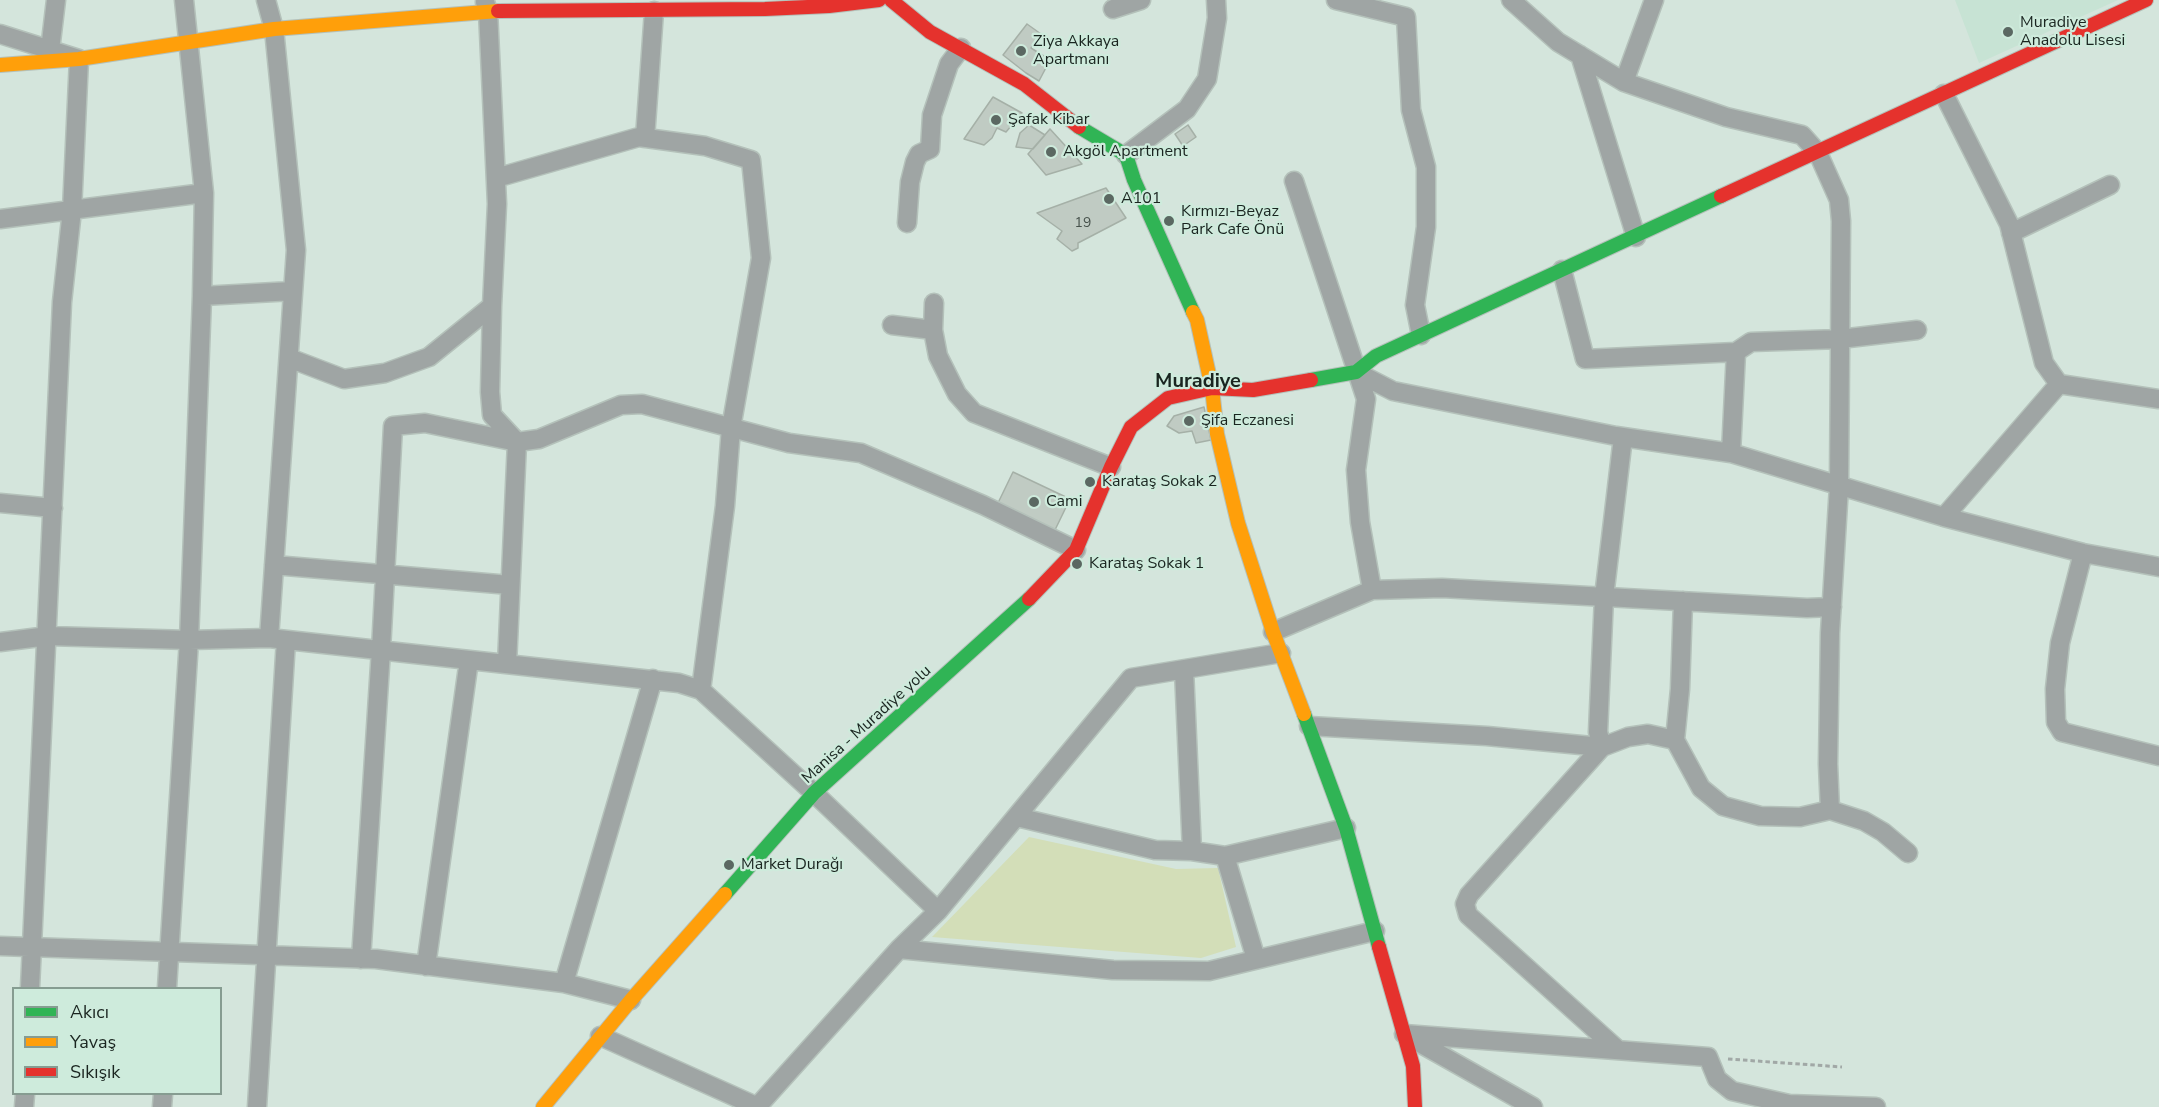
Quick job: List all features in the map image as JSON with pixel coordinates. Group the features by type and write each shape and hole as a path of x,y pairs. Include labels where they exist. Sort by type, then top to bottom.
{"main road":[{"path":"0,65 80,59 274,29 486,5 606,5 654,11 829,6 879,0"},
{"path":"891,0 930,32 1024,84 1086,132 1126,155 1134,180 1197,320 1212,388 1216,434 1238,523 1273,632 1346,828 1413,1066 1414,1107"},
{"path":"1356,372 1376,356 2146,0"},
{"name":"Manisa - Muradiye yolu","path":"543,1107 631,1000 814,793 1017,612 1076,550 1131,427 1168,398 1212,388 1253,390 1356,372"}],"street":[{"path":"50,50 56,0"},
{"path":"167,987 189,640 204,193 184,0"},
{"path":"257,1107 266,956 277,639 274,565 296,250 274,29 266,0"},
{"path":"1113,9 1142,0"},
{"path":"1126,155 1187,109 1207,79 1217,18 1216,0"},
{"path":"1336,0 1406,17 1411,110 1425,167 1426,227 1415,305 1421,335"},
{"path":"1511,0 1558,42 1624,81 1726,117 1802,135 1818,153 1839,200 1841,221 1839,486 1832,607 1828,764 1830,810"},
{"path":"1624,81 1654,0"},
{"path":"486,5 497,204 490,392 492,415 517,442 507,664"},
{"path":"645,138 654,11"},
{"path":"0,34 80,59 72,210 62,302 30,987"},
{"path":"907,223 910,182 915,162 919,154 930,149 932,115 948,64 961,48"},
{"path":"1580,55 1636,237"},
{"path":"1944,94 2005,216 2044,363 2059,384 2159,399"},
{"path":"496,178 639,137 705,146 751,159 761,258 730,428 725,506 701,690"},
{"path":"1294,181 1366,399 1356,470 1360,522 1372,590"},
{"path":"2011,233 2110,185"},
{"path":"0,219 204,193"},
{"path":"1562,270 1585,358 1736,351 1751,342 1840,339 1917,330"},
{"path":"202,296 293,291"},
{"path":"934,303 933,330 938,356 957,394 974,413 1111,468"},
{"path":"289,358 344,379 385,373 429,357 492,306"},
{"path":"892,325 933,330"},
{"path":"1731,453 1736,351"},
{"path":"1356,372 1393,391 1623,437 1731,453 1944,517 2083,553 2159,567"},
{"path":"1944,517 2059,384"},
{"path":"361,959 393,426 425,423 517,442 539,439 621,405 642,404 789,443 861,453 984,506 1076,550"},
{"path":"1602,747 1598,732 1604,597 1623,437"},
{"path":"0,503 53,508"},
{"path":"2083,553 2060,643 2055,689 2056,722 2062,732 2159,756"},
{"path":"274,565 510,585"},
{"path":"1273,632 1372,590 1442,588 1807,608 1832,607"},
{"path":"1683,601 1680,688 1675,740 1701,788 1723,806 1760,816 1800,817 1830,810 1864,821 1883,832 1908,853"},
{"path":"0,642 48,636 189,640 277,639 679,683 701,690 938,911"},
{"path":"600,1036 757,1107 899,949 938,911 1131,678 1281,653"},
{"path":"426,966 469,660"},
{"path":"1184,670 1192,851"},
{"path":"564,983 653,679"},
{"path":"1308,726 1487,736 1602,747 1628,737 1648,734 1675,740"},
{"path":"1602,747 1469,895 1465,904 1468,915 1617,1050"},
{"path":"1017,817 1155,850 1192,851 1225,856 1346,828"},
{"path":"1225,856 1256,959"},
{"path":"899,949 1113,970 1209,971 1375,931"},
{"path":"0,946 361,959 564,983 631,1000"},
{"path":"1404,1034 1708,1057 1717,1079 1732,1090 1789,1105 1876,1107"},
{"path":"1404,1034 1533,1107"}],"path":[{"path":"1708,1057 1842,1067"}],"shaded area":[{"name":"Muradiye Anadolu Lisesi","path":"1955,0 2118,0 1979,63"},
{"path":"1029,837 1176,869 1218,868 1236,947 1201,958 932,937"}],"building":[{"name":"Ziya Akkaya Apartmanı","path":"1027,24 1041,34 1031,48 1050,60 1039,81 1003,55"},
{"name":"Şafak Kibar","path":"993,97 1022,113 1006,132 997,128 992,138 984,145 964,139"},
{"path":"1029,125 1045,135 1033,149 1016,147 1020,133"},
{"path":"1188,125 1196,137 1183,146 1175,134"},
{"name":"Akgöl Apartment","path":"1050,129 1082,164 1046,175 1028,154"},
{"path":"1106,188 1126,218 1078,243 1078,248 1072,251 1057,239 1062,231 1037,213"},
{"name":"Şifa Eczanesi","path":"1204,407 1211,440 1196,443 1192,431 1179,433 1167,426 1174,416"},
{"name":"Cami","path":"1013,472 1070,499 1054,532 997,505"}],"traffic: fast":[{"path":"1079,127 1126,155 1134,180 1193,312"},
{"path":"1311,380 1356,372 1376,356 1721,196"},
{"path":"725,894 814,793 1029,599"},
{"path":"1304,714 1346,828 1379,947"}],"traffic: slow":[{"path":"0,65 79,59 274,29 498,11"},
{"path":"1193,312 1197,320 1212,388 1217,434 1238,523 1273,632 1304,714"},
{"path":"543,1107 631,1000 725,894"}],"traffic: jam":[{"path":"498,11 765,9 829,6 879,0"},
{"path":"891,0 930,32 1024,84 1079,127"},
{"path":"1721,196 2146,0"},
{"path":"1029,599 1076,550 1111,467 1131,427 1168,398 1212,388 1253,390 1311,380"},
{"path":"1379,947 1413,1066 1415,1107"}],"place":[{"name":"Muradiye Anadolu Lisesi","path":"2008,32"},
{"name":"Ziya Akkaya Apartmanı","path":"1021,51"},
{"name":"Şafak Kibar","path":"996,120"},
{"name":"Akgöl Apartment","path":"1051,152"},
{"name":"A101","path":"1109,199"},
{"name":"Kırmızı-Beyaz Park Cafe Önü","path":"1169,221"},
{"name":"Şifa Eczanesi","path":"1189,421"},
{"name":"Karataş Sokak 2","path":"1090,482"},
{"name":"Cami","path":"1034,502"},
{"name":"Karataş Sokak 1","path":"1077,564"},
{"name":"Market Durağı","path":"729,865"}],"district":[{"name":"Muradiye","path":"1198,382"}]}
